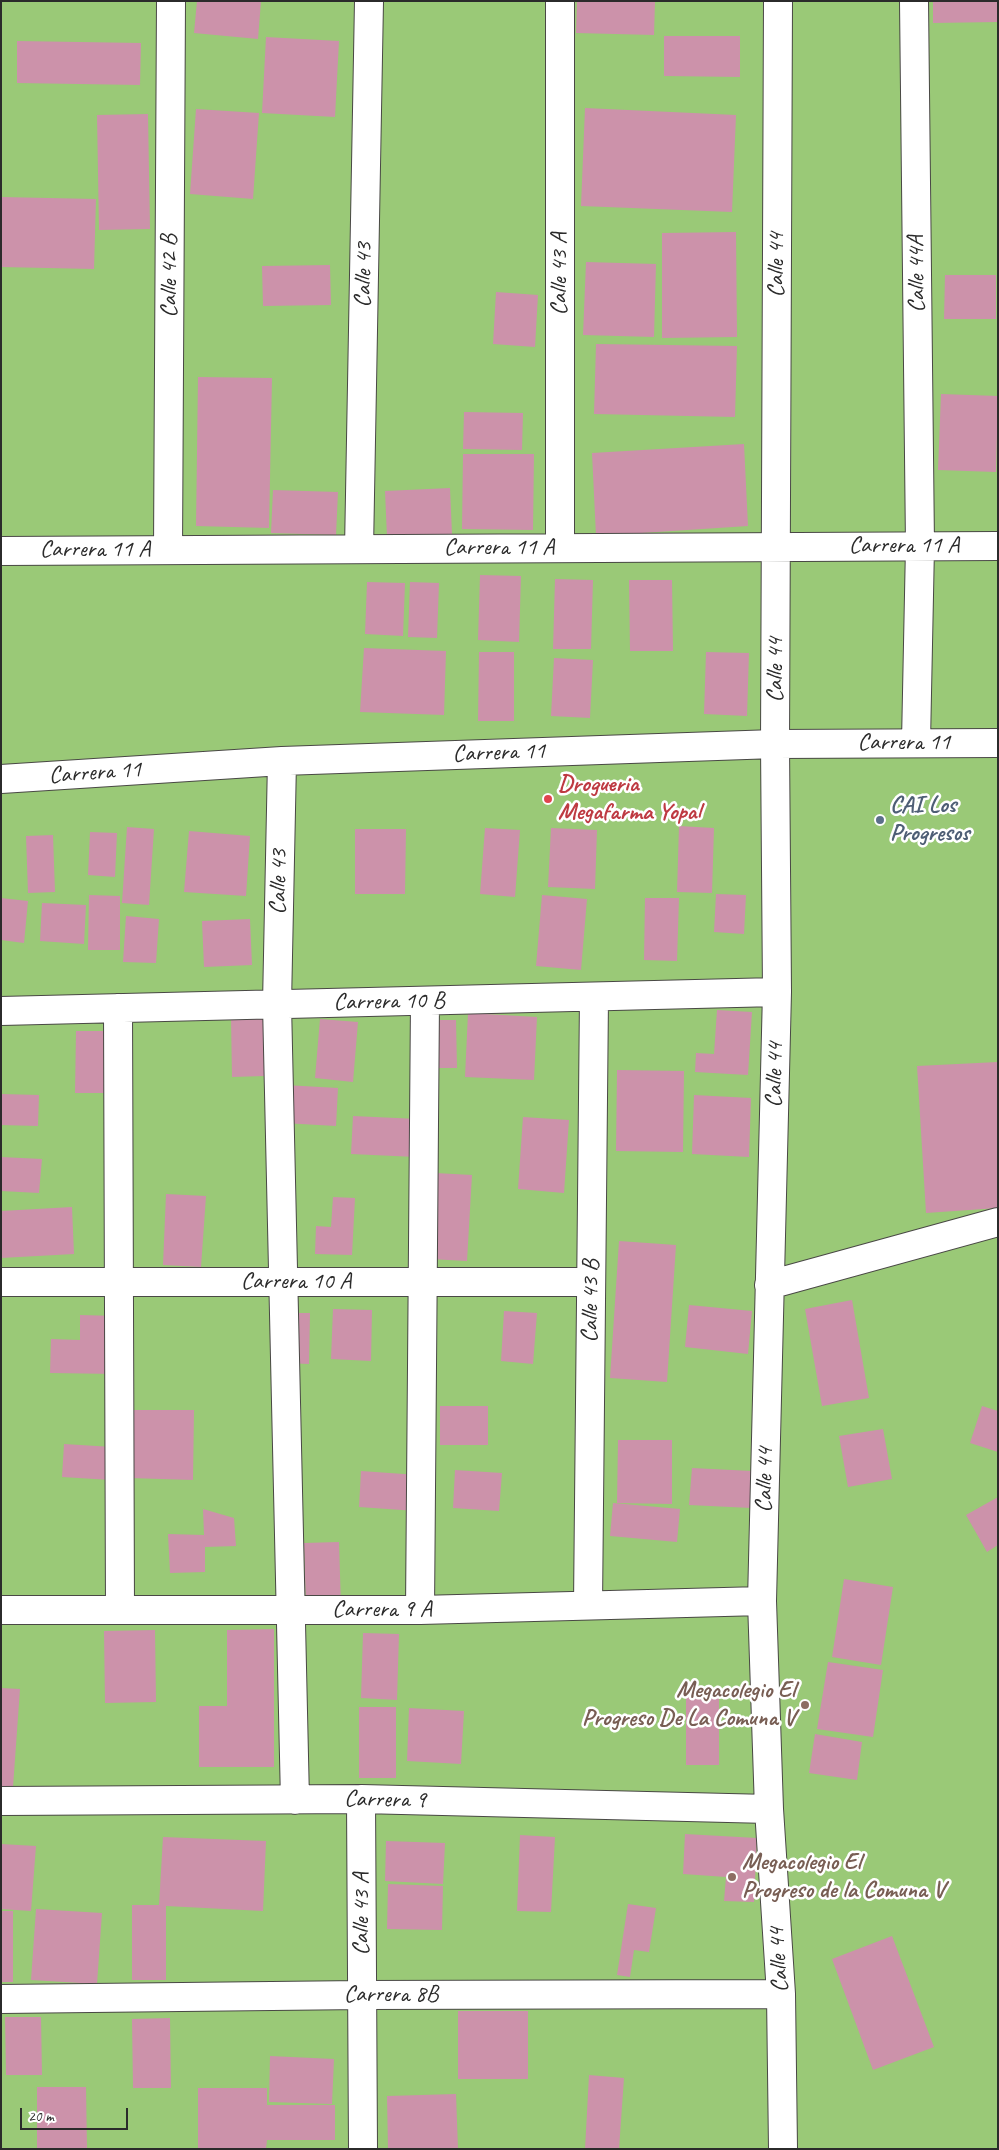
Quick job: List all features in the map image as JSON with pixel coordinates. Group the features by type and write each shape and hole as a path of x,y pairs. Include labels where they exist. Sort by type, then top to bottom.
{"street":[{"name":"Calle 42 B","path":"168,550 171,1"},
{"name":"Calle 43","path":"359,549 369,1"},
{"name":"Calle 43 A","path":"560,1 560,548"},
{"name":"Calle 44","path":"778,1 775,744 777,992 762,1601 769,1809 781,1994 783,2149"},
{"name":"Calle 44A","path":"914,1 920,546 916,742"},
{"name":"Carrera 11 A","path":"1,551 998,546"},
{"name":"Carrera 11","path":"1,779 282,760 775,744 998,743"},
{"name":"Calle 43","path":"282,760 277,1004 295,1800"},
{"name":"Carrera 10 B","path":"1,1011 777,992"},
{"name":"Calle 43 B","path":"588,1605 594,997"},
{"path":"420,1610 425,1001"},
{"path":"118,1008 120,1610"},
{"path":"769,1285 998,1222"},
{"name":"Carrera 10 A","path":"1,1282 591,1282"},
{"name":"Carrera 9 A","path":"1,1610 420,1610 762,1601"},
{"name":"Calle 43 A","path":"361,1799 363,2149"},
{"name":"Carrera 9","path":"1,1801 361,1799 769,1809"},
{"name":"Carrera 8B","path":"1,1999 362,1995 781,1994"}],"green space":[{"path":"1,1 998,1 998,2149 1,2149"}],"building":[{"path":"197,1 261,1 258,39 194,33"},
{"path":"577,1 655,1 654,35 576,33"},
{"path":"933,1 998,1 998,22 933,23"},
{"path":"664,36 740,36 740,77 664,76"},
{"path":"266,37 339,41 335,117 262,113"},
{"path":"17,41 141,43 140,85 17,83"},
{"path":"585,108 736,115 732,212 581,206"},
{"path":"196,109 259,113 253,199 190,194"},
{"path":"148,114 150,229 99,230 97,115"},
{"path":"1,197 96,199 94,269 1,267"},
{"path":"736,232 737,337 662,338 662,233"},
{"path":"586,262 656,264 654,337 583,335"},
{"path":"330,265 331,305 263,306 262,266"},
{"path":"945,275 996,275 996,319 944,319"},
{"path":"496,292 538,295 535,347 493,344"},
{"path":"596,344 737,346 735,417 594,414"},
{"path":"198,377 272,378 269,528 196,526"},
{"path":"941,394 998,396 996,472 938,470"},
{"path":"464,412 523,413 522,450 463,449"},
{"path":"744,444 748,526 596,536 592,453"},
{"path":"463,454 534,454 533,530 462,529"},
{"path":"450,488 452,534 387,537 385,491"},
{"path":"273,490 338,492 336,535 271,533"},
{"path":"480,575 521,576 519,642 478,640"},
{"path":"555,579 593,580 591,649 553,649"},
{"path":"629,580 672,580 673,651 630,651"},
{"path":"367,582 405,583 403,636 365,634"},
{"path":"410,582 439,583 437,638 408,637"},
{"path":"364,648 446,651 444,715 360,712"},
{"path":"479,652 514,652 514,721 478,721"},
{"path":"706,652 749,653 747,716 704,714"},
{"path":"554,658 593,660 590,718 551,716"},
{"path":"679,826 714,828 712,893 677,892"},
{"path":"127,827 154,829 149,905 122,903"},
{"path":"485,828 520,830 515,897 480,894"},
{"path":"551,828 597,830 595,889 548,887"},
{"path":"355,829 406,829 405,894 355,894"},
{"path":"189,831 250,836 246,896 184,892"},
{"path":"90,832 117,833 115,877 88,875"},
{"path":"53,835 55,892 28,893 26,836"},
{"path":"716,894 746,895 744,934 714,932"},
{"path":"89,895 120,896 120,950 88,950"},
{"path":"542,895 587,899 581,970 536,966"},
{"path":"1,898 28,901 24,943 1,940"},
{"path":"645,898 679,898 677,961 644,960"},
{"path":"42,903 86,905 84,944 40,941"},
{"path":"126,916 159,919 156,963 123,962"},
{"path":"250,919 252,965 204,967 202,921"},
{"path":"717,1010 752,1012 748,1075 695,1072 696,1053 714,1054"},
{"path":"468,1013 537,1017 534,1080 465,1077"},
{"path":"264,1017 265,1076 232,1077 231,1018"},
{"path":"320,1019 358,1022 353,1082 315,1078"},
{"path":"433,1020 456,1020 457,1068 434,1068"},
{"path":"76,1031 111,1031 111,1093 75,1093"},
{"path":"998,1062 998,1208 926,1213 917,1066"},
{"path":"617,1070 684,1071 683,1152 616,1151"},
{"path":"285,1085 338,1088 336,1126 283,1123"},
{"path":"1,1094 39,1095 38,1126 1,1125"},
{"path":"694,1095 751,1098 749,1157 692,1154"},
{"path":"353,1116 418,1119 416,1157 351,1154"},
{"path":"523,1117 569,1120 564,1193 518,1189"},
{"path":"1,1157 42,1159 39,1193 1,1191"},
{"path":"435,1173 472,1175 467,1261 430,1259"},
{"path":"166,1194 206,1196 201,1267 163,1265"},
{"path":"333,1197 355,1198 352,1255 315,1254 316,1226 331,1227"},
{"path":"72,1207 74,1254 1,1258 1,1211"},
{"path":"619,1241 676,1245 667,1382 610,1378"},
{"path":"852,1300 869,1398 822,1406 805,1309"},
{"path":"689,1305 752,1311 748,1354 685,1347"},
{"path":"333,1309 372,1310 371,1361 331,1359"},
{"path":"504,1311 537,1313 533,1364 501,1361"},
{"path":"286,1313 310,1313 309,1364 285,1363"},
{"path":"80,1315 117,1316 116,1374 50,1373 51,1339 80,1340"},
{"path":"440,1406 488,1406 488,1445 440,1445"},
{"path":"982,1406 998,1411 998,1452 970,1443"},
{"path":"130,1410 194,1410 193,1480 129,1478"},
{"path":"883,1429 892,1479 848,1487 839,1436"},
{"path":"618,1440 672,1440 672,1504 617,1503"},
{"path":"64,1444 113,1447 111,1480 62,1477"},
{"path":"692,1468 752,1471 751,1508 689,1505"},
{"path":"455,1470 502,1473 499,1511 453,1508"},
{"path":"361,1471 418,1475 416,1511 359,1507"},
{"path":"998,1497 998,1545 987,1552 966,1515"},
{"path":"613,1503 680,1509 677,1542 610,1536"},
{"path":"203,1509 234,1518 236,1546 205,1547 205,1572 170,1573 168,1534 204,1535"},
{"path":"339,1542 341,1607 306,1608 304,1543"},
{"path":"844,1579 893,1587 881,1665 832,1657"},
{"path":"274,1629 274,1767 199,1767 199,1706 227,1706 227,1630"},
{"path":"155,1630 156,1702 105,1703 104,1631"},
{"path":"363,1633 399,1634 397,1700 361,1698"},
{"path":"828,1662 883,1670 873,1737 817,1729"},
{"path":"1,1688 20,1689 13,1787 1,1786"},
{"path":"686,1695 719,1695 719,1765 686,1765"},
{"path":"359,1707 396,1707 396,1778 359,1778"},
{"path":"409,1708 464,1711 461,1764 407,1761"},
{"path":"815,1734 862,1742 857,1780 809,1773"},
{"path":"685,1834 757,1838 754,1902 724,1901 726,1877 683,1874"},
{"path":"520,1835 555,1837 551,1912 517,1911"},
{"path":"163,1837 266,1841 263,1911 166,1906 166,1980 132,1980 132,1905 159,1905"},
{"path":"386,1841 445,1843 443,1884 385,1881"},
{"path":"1,1844 36,1846 31,1911 1,1909"},
{"path":"388,1884 443,1886 442,1930 387,1929"},
{"path":"628,1904 656,1908 649,1952 634,1950 630,1977 617,1975"},
{"path":"36,1909 102,1913 97,1984 31,1980"},
{"path":"1,1911 13,1911 13,1982 1,1982"},
{"path":"892,1936 934,2047 873,2070 832,1959"},
{"path":"458,2011 528,2011 528,2079 458,2079"},
{"path":"5,2017 41,2017 42,2075 6,2075"},
{"path":"170,2018 171,2088 133,2088 132,2019"},
{"path":"270,2056 334,2059 332,2104 269,2102"},
{"path":"589,2075 624,2078 619,2149 585,2149"},
{"path":"37,2087 86,2087 87,2149 37,2149"},
{"path":"198,2088 267,2088 267,2105 335,2105 335,2140 267,2140 266,2149 198,2149"},
{"path":"456,2094 458,2149 388,2149 387,2096"}],"place":[{"name":"Drogueria Megafarma Yopal","path":"548,799"},
{"name":"CAI Los Progresos","path":"880,820"},
{"name":"Megacolegio El Progreso De La Comuna V","path":"805,1705"},
{"name":"Megacolegio El Progreso de la Comuna V","path":"732,1877"}]}
